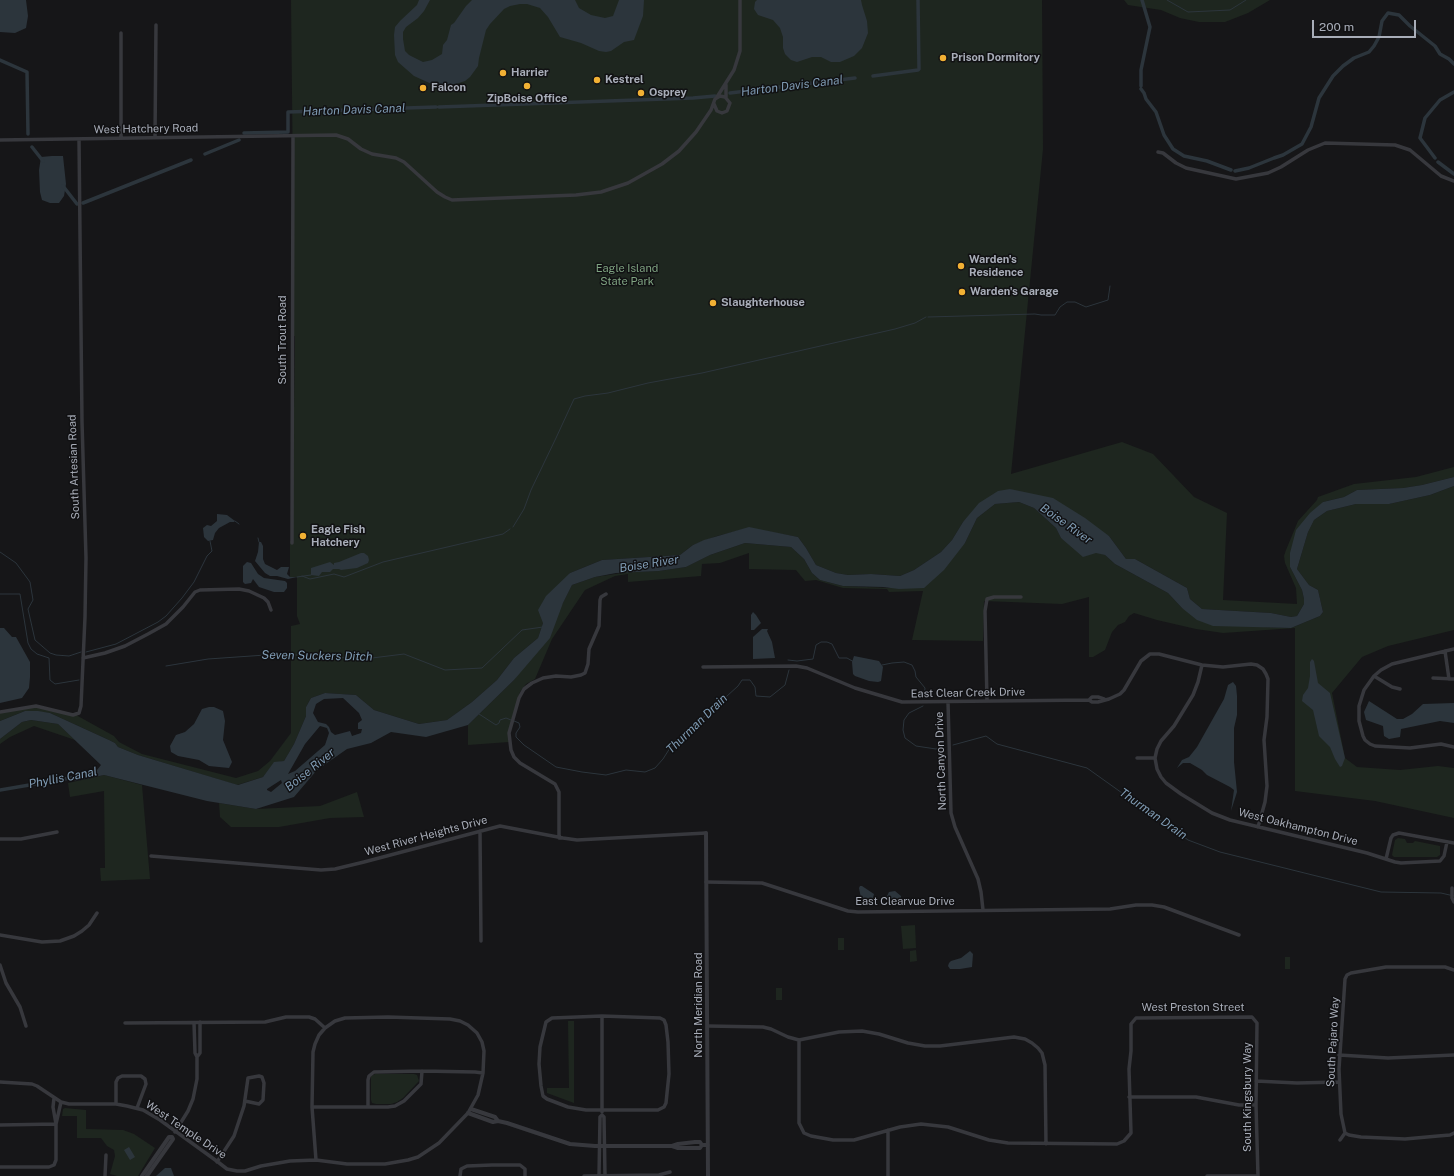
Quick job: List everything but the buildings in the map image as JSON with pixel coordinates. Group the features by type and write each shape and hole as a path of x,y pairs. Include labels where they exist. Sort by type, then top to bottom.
{"street":[{"path":"719,112 715,109 714,104 734,70 740,50 740,0"},
{"path":"155,138 156,25"},
{"path":"121,33 122,138"},
{"path":"707,117 719,112 725,112 729,109 730,103 726,97 726,84"},
{"path":"717,97 726,97"},
{"name":"West Hatchery Road","path":"0,140 293,136 326,134 342,136 372,154 400,159 437,192 452,200 576,195 595,193 615,188 651,171 679,151 696,132 714,104"},
{"name":"South Trout Road","path":"292,543 293,136"},
{"name":"South Artesian Road","path":"0,712 36,706 56,710 68,715 76,715 79,713 82,706 86,617 86,558 82,422 79,139"},
{"path":"1158,152 1163,153 1176,163 1186,168 1236,179 1268,173 1281,167 1303,153 1325,143 1395,145 1410,150 1441,176 1454,181"},
{"path":"83,658 105,653 148,634 166,624 195,592 200,590 239,589 249,591 264,598 268,602 271,610"},
{"path":"559,838 559,792 555,784 514,757 511,750 509,733 519,698 524,689 542,678 556,676 581,676 585,673 588,664 589,648 599,626 600,600 601,597 606,594"},
{"path":"987,701 985,611 987,599 994,597 1021,596"},
{"path":"1454,649 1392,664 1374,676 1364,690 1360,706 1359,720 1363,736 1370,744 1375,746 1410,748 1441,744 1454,747"},
{"path":"1445,651 1449,679"},
{"name":"East Clear Creek Drive","path":"703,667 804,667 855,688 902,702 948,702 1089,700 1092,697 1109,699 1120,694 1124,690 1141,661 1150,654 1158,654 1202,665"},
{"path":"1137,758 1155,758 1161,741 1174,726 1193,695 1202,665 1257,665 1263,669 1268,679 1267,717 1264,740 1267,786 1265,802 1258,827"},
{"path":"1374,676 1392,687 1400,689"},
{"path":"1433,678 1454,679"},
{"name":"North Canyon Drive","path":"948,702 951,813 955,827 978,879 983,910"},
{"name":"West Oakhampton Drive","path":"1155,758 1157,768 1161,777 1166,783 1212,813 1230,820 1368,853 1401,863 1440,861 1444,856 1447,842"},
{"name":"West River Heights Drive","path":"151,856 321,870 335,869 364,862 500,826 559,838 577,840 706,833"},
{"path":"480,831 481,941"},
{"path":"0,839 21,839 57,832"},
{"name":"North Meridian Road","path":"706,833 708,1176"},
{"path":"1386,859 1393,834 1399,833 1454,843"},
{"name":"East Clearvue Drive","path":"706,882 762,883 848,911 858,912 1113,909 1136,905 1152,905 1164,907 1239,936"},
{"path":"1452,888 1452,898 1454,902"},
{"path":"0,935 42,942 60,941 74,936 82,931 89,925 97,913"},
{"path":"0,965 6,983 20,1007 26,1026"},
{"name":"South Pajaro Way","path":"1345,1133 1341,1114 1339,1055 1345,979 1347,975 1386,967 1446,966 1454,969"},
{"path":"599,1176 600,1117 602,1115 602,1016"},
{"path":"602,1016 660,1018 664,1020 668,1042 669,1074 666,1103 664,1107 658,1110 586,1110 547,1099 544,1096 539,1075 540,1047 544,1024 548,1019 552,1018 602,1016"},
{"name":"West Preston Street","path":"1129,1097 1131,1024 1134,1020 1139,1017 1249,1016 1254,1019"},
{"path":"125,1023 264,1022 286,1017 308,1018 315,1020 325,1028 314,1044 312,1107 316,1160"},
{"name":"West Temple Drive","path":"0,1082 32,1084 61,1102 74,1104 116,1104 143,1110 160,1120 227,1169 237,1171 245,1171 281,1162 316,1160 338,1164 385,1164 408,1160 426,1152 439,1143 468,1114 471,1109 481,1085 484,1051 482,1042 474,1030 468,1025 460,1021 450,1019 401,1017 345,1018 335,1021 325,1028"},
{"name":"South Kingsbury Way","path":"1254,1019 1257,1024 1256,1105 1258,1176"},
{"path":"147,1176 173,1139 172,1137 188,1111 193,1099 197,1078 194,1022"},
{"path":"197,1057 200,1053 200,1022"},
{"path":"708,1026 759,1026 799,1040 833,1032 868,1032 925,1046 940,1046 1014,1037 1025,1039 1032,1043 1042,1053 1045,1065 1046,1144"},
{"path":"799,1040 799,1123 804,1133 811,1136 833,1140 859,1139 910,1125 932,1125 948,1127 1001,1142 1046,1144 1118,1144 1124,1141 1131,1133 1129,1097 1196,1097 1240,1105 1256,1105"},
{"path":"1339,1055 1388,1058 1454,1055"},
{"path":"368,1107 368,1080 371,1073 378,1071 483,1073"},
{"path":"312,1107 395,1106 404,1101 421,1084 422,1071"},
{"path":"116,1104 116,1082 118,1078 122,1076 141,1076 145,1079 146,1084 137,1108"},
{"path":"217,1162 234,1136 245,1101 248,1078 259,1076 262,1077 264,1089 263,1100 259,1104 245,1101"},
{"path":"1256,1081 1297,1083 1339,1082"},
{"path":"0,1167 49,1167 54,1165 56,1160 56,1124 53,1107 54,1098"},
{"path":"56,1124 61,1102"},
{"path":"471,1109 495,1117 498,1121"},
{"path":"468,1114 494,1122 498,1121 570,1144 600,1146 672,1146 700,1142 702,1145 708,1145"},
{"path":"602,1115 604,1117 605,1176"},
{"path":"0,1124 56,1124"},
{"path":"888,1130 888,1176"},
{"path":"1340,1140 1345,1133 1348,1136 1394,1139 1438,1136 1454,1132"},
{"path":"142,1176 169,1137 172,1137"},
{"path":"105,1176 106,1156"},
{"path":"460,1176 462,1168 470,1165 520,1165 524,1167 525,1176"},
{"path":"584,1176 659,1175 670,1172"},
{"path":"1207,1176 1258,1176"}],"green space":[{"name":"Eagle Island State Park","path":"291,0 1042,0 1043,149 1011,474 1122,442 1153,454 1194,497 1227,513 1223,600 1297,604 1296,588 1285,563 1284,556 1298,521 1318,497 1354,484 1416,477 1454,467 1454,477 1403,488 1357,490 1344,497 1323,502 1290,567 1302,590 1304,599 1304,604 1297,616 1291,617 1271,613 1202,609 1190,599 1187,588 1135,559 1126,559 1109,536 1010,489 963,522 952,540 941,552 914,570 900,576 871,574 848,575 836,573 816,565 798,537 749,528 717,536 693,545 680,555 602,560 570,573 543,623 538,638 514,658 497,680 472,702 447,720 419,724 374,710 356,695 325,693 311,698 306,707 306,716 294,744 284,761 274,763 263,777 237,785 138,755 118,747 115,743 109,740 50,713 25,711 0,721 0,712 36,706 76,715 114,736 119,742 142,754 236,778 258,771 270,761 291,733 291,626 300,624 297,616 297,577 290,577 290,541 292,541 295,341 295,336 292,336 293,188"},
{"path":"1124,0 1270,0 1248,13 1225,22 1199,22 1180,18 1161,10 1128,5"},
{"path":"1454,486 1454,630 1388,646 1362,657 1332,693 1345,758 1357,767 1400,770 1438,766 1454,768 1454,818 1375,801 1295,791 1295,628 1223,633 1196,629 1134,613 1129,616 1125,622 1118,625 1112,632 1105,650 1093,657 1089,657 1089,597 1062,604 984,601 983,641 912,640 923,591 889,592 887,589 843,588 816,580 805,581 796,570 749,569 749,553 720,563 702,564 701,576 628,582 628,574 615,576 585,590 552,639 535,679 526,684 520,692 512,718 509,742 468,745 468,725 514,680 563,603 572,585 595,577 629,572 659,571 686,567 710,555 745,543 791,547 804,559 812,573 820,580 843,586 889,588 965,543 977,518 995,504 1019,502 1034,508 1056,528 1061,538 1105,555 1115,564 1168,593 1182,608 1263,627 1291,628 1320,616 1323,612 1318,590 1309,585 1297,569 1308,532 1314,520 1327,511 1356,504 1389,504 1430,495"},
{"path":"31,720 58,724 75,740 34,726 10,737 0,744 0,739 22,722"},
{"path":"104,775 142,785 150,879 101,881 100,868 105,868 104,791 70,797 68,783"},
{"path":"357,792 364,817 330,818 279,827 231,827 220,817 219,803 256,809 320,806"},
{"path":"1398,838 1405,839 1407,843 1413,843 1415,841 1440,846 1440,855 1437,857 1394,857 1392,855 1395,840"},
{"path":"915,925 916,948 903,949 901,926"},
{"path":"838,938 844,938 844,950 838,950"},
{"path":"916,950 917,961 910,962 910,951"},
{"path":"1285,957 1290,957 1290,969 1285,969"},
{"path":"776,988 782,988 782,1000 776,1000"},
{"path":"568,1021 574,1021 574,1103 547,1093 547,1088 569,1088"},
{"path":"375,1074 414,1074 417,1075 419,1081 403,1098 397,1102 391,1104 376,1104 372,1103 371,1100 371,1076"},
{"path":"63,1109 86,1110 86,1129 123,1130 134,1134 155,1148 138,1176 117,1176 110,1174 115,1156 114,1150 107,1146 101,1138 77,1138 77,1116 62,1116"}],"water":[{"path":"0,0 26,0 28,16 26,28 15,33 0,32"},
{"path":"419,0 430,0 418,18 406,27 403,32 403,39 405,51 409,55 423,62 432,60 442,54 443,45 447,40 451,25 472,0 575,0 579,8 591,15 605,18 613,16 619,0 644,0 643,16 634,40 624,42 611,51 606,52 599,51 581,43 560,37 548,17 540,8 527,4 510,6 504,9 486,30 478,66 470,77 465,81 456,84 436,86 414,76 398,62 395,55 395,27 417,5"},
{"path":"757,0 861,0 867,21 868,33 862,48 854,56 840,62 831,62 821,57 812,57 797,62 791,60 785,54 783,48 783,37 780,28 773,20 758,15 754,9 755,2"},
{"path":"63,156 66,184 64,196 59,203 50,203 42,200 40,192 39,170 41,157"},
{"name":"Boise River","path":"1454,477 1454,486 1430,495 1389,504 1356,504 1327,511 1314,520 1308,532 1297,569 1309,585 1318,590 1323,612 1320,616 1291,628 1213,626 1197,620 1182,608 1168,593 1115,564 1105,555 1096,553 1083,557 1061,538 1056,528 1034,508 1019,502 995,504 977,518 965,543 944,570 924,588 899,589 843,586 820,580 812,573 804,559 791,547 745,543 710,555 686,567 659,571 616,573 595,577 572,585 563,603 550,638 514,680 468,725 426,737 391,732 371,743 347,749 317,770 294,797 256,809 207,801 104,775 76,781 72,779 72,777 97,770 101,765 58,724 31,720 22,722 0,739 0,721 25,711 50,713 115,743 118,747 138,755 238,785 263,777 274,762 284,761 294,744 306,716 306,707 311,698 325,693 356,695 374,710 419,724 447,720 472,702 497,680 514,658 538,638 543,623 538,610 546,596 570,573 602,560 680,555 693,545 704,540 749,527 798,537 816,565 836,573 848,575 871,574 900,576 914,570 941,552 952,540 963,522 979,503 998,491 1010,489 1053,498 1085,518 1109,536 1126,559 1135,559 1187,588 1190,599 1202,609 1271,613 1291,617 1297,616 1304,604 1304,599 1302,590 1290,567 1290,553 1296,530 1310,513 1323,502 1344,497 1357,490 1403,488","holes":["343,698 359,713 362,720 358,723 358,729 362,729 361,733 352,736 350,731 335,735 326,724 318,722 313,713 316,704 324,699","320,726 327,728 329,733 325,745 295,771 288,774 305,744","281,780 282,783 271,792 267,789"]},
{"path":"217,514 227,515 235,521 219,528 215,533 213,540 208,541 204,537 203,528 207,525 211,526 217,521"},
{"path":"259,542 261,542 263,546 263,559 265,564 277,570 281,567 289,567 287,574 290,577 297,577 288,579 270,576 265,573 255,561"},
{"path":"361,553 368,556 368,563 357,568 341,570 333,569 330,572 322,572 319,576 311,575 311,568 330,562 334,565 334,563"},
{"path":"247,562 251,563 258,574 264,578 285,581 287,583 287,588 284,592 274,592 259,587 253,579 251,583 245,584 243,582 243,566"},
{"path":"753,612 761,623 754,630 751,630 751,615"},
{"path":"0,628 4,628 12,637 16,637 30,662 30,677 29,688 22,698 0,703"},
{"path":"762,629 768,629 767,631 772,642 775,658 753,659 753,637"},
{"path":"854,656 879,661 883,667 881,681 869,681 855,676 853,674 852,662"},
{"path":"1312,659 1314,661 1318,683 1330,693 1345,758 1342,766 1340,767 1330,747 1319,736 1313,710 1302,701 1303,695 1308,688 1310,662"},
{"path":"1233,682 1236,686 1237,696 1237,715 1234,728 1234,762 1237,792 1231,811 1234,790 1207,775 1202,770 1190,763 1183,763 1177,768 1182,760 1189,757 1197,747 1224,699 1228,685"},
{"path":"1369,701 1397,719 1403,719 1412,714 1423,704 1454,703 1454,723 1440,721 1401,729 1400,737 1389,739 1384,736 1383,726 1366,720 1364,712"},
{"path":"214,707 223,711 225,721 223,740 232,762 229,768 209,766 199,760 178,756 171,752 170,746 176,735 185,732 194,724 202,709"},
{"path":"860,886 874,894 871,900 867,901 861,898"},
{"path":"895,891 901,896 901,903 895,904 886,898 889,892"},
{"path":"970,951 973,954 972,967 950,969 948,966 951,961 961,958"},
{"path":"129,1147 135,1157 130,1160 124,1150"},
{"path":"165,1168 171,1168 174,1176 156,1176"}],"waterway":[{"name":"Harton Davis Canal","path":"873,76 919,69 918,0"},
{"path":"1141,86 1141,70 1150,27 1142,0"},
{"path":"1167,0 1188,12 1230,10 1246,0"},
{"path":"1235,171 1249,168 1283,155 1302,144 1311,127 1319,98 1333,76 1354,58 1369,52 1379,37 1382,21 1388,13 1399,15 1435,46 1440,54 1454,64"},
{"name":"Harton Davis Canal","path":"0,60 27,72 28,134"},
{"name":"Harton Davis Canal","path":"730,93 855,78"},
{"path":"1141,89 1146,99 1156,112 1164,135 1173,149 1184,156 1207,161 1231,170"},
{"path":"1435,158 1420,138 1425,118 1440,100 1454,92"},
{"name":"Harton Davis Canal","path":"439,107 715,96"},
{"name":"Harton Davis Canal","path":"244,133 288,132 288,112 436,107"},
{"name":"Harton Davis Canal","path":"205,154 239,140"},
{"name":"Harton Davis Canal","path":"32,147 43,161"},
{"name":"Harton Davis Canal","path":"83,203 191,160"},
{"path":"1438,162 1454,174"},
{"name":"Harton Davis Canal","path":"63,186 77,204"},
{"path":"928,317 1035,314 1055,315 1060,307 1067,302 1075,302 1086,307 1108,300 1110,286"},
{"path":"513,527 524,509 531,490 574,399 702,373 895,329 915,323 926,317"},
{"path":"235,521 239,524"},
{"path":"302,576 310,579 334,574 344,577 383,562 503,534 510,529"},
{"path":"258,538 259,542"},
{"path":"86,652 116,644 158,622 166,616 194,582 207,556 212,551 210,541"},
{"path":"0,552 16,563 30,582 33,600 28,609 35,640 50,653 56,655 69,656 81,652"},
{"path":"297,577 311,575"},
{"name":"Seven Suckers Ditch","path":"0,594 20,594 28,643 31,649 37,654 49,658 50,680 55,684 79,680"},
{"name":"Seven Suckers Ditch","path":"166,666 208,659 280,654 364,659 404,654 445,670 482,668 522,630 543,627"},
{"name":"Thurman Drain","path":"788,660 797,661 813,659 816,645 821,642 827,642 832,644 839,658 847,658 854,662"},
{"name":"Thurman Drain","path":"882,665 904,662 912,665 916,677 925,688 924,698"},
{"name":"Thurman Drain","path":"514,721 519,723 520,727 516,733 516,737 524,745 556,767 606,775 626,770 645,772 655,768 670,748 738,686 742,680 750,680 755,687 756,696 770,697 785,685 789,670"},
{"name":"Thurman Drain","path":"923,706 909,713 904,720 903,730 905,738 916,746 936,749 943,747"},
{"name":"Thurman Drain","path":"479,714 496,725 500,720 506,718 511,720"},
{"name":"Thurman Drain","path":"953,745 986,736 997,744 1087,768 1188,840 1220,852 1381,892 1441,893 1454,896"},
{"name":"Phyllis Canal","path":"0,790 76,777"}],"place":[{"name":"Prison Dormitory","path":"943,58"},
{"name":"Harrier","path":"503,73"},
{"name":"Kestrel","path":"597,80"},
{"name":"ZipBoise Office","path":"527,86"},
{"name":"Falcon","path":"423,88"},
{"name":"Osprey","path":"641,93"},
{"name":"Warden's Residence","path":"961,266"},
{"name":"Warden's Garage","path":"962,292"},
{"name":"Slaughterhouse","path":"713,303"},
{"name":"Eagle Fish Hatchery","path":"303,536"}]}
